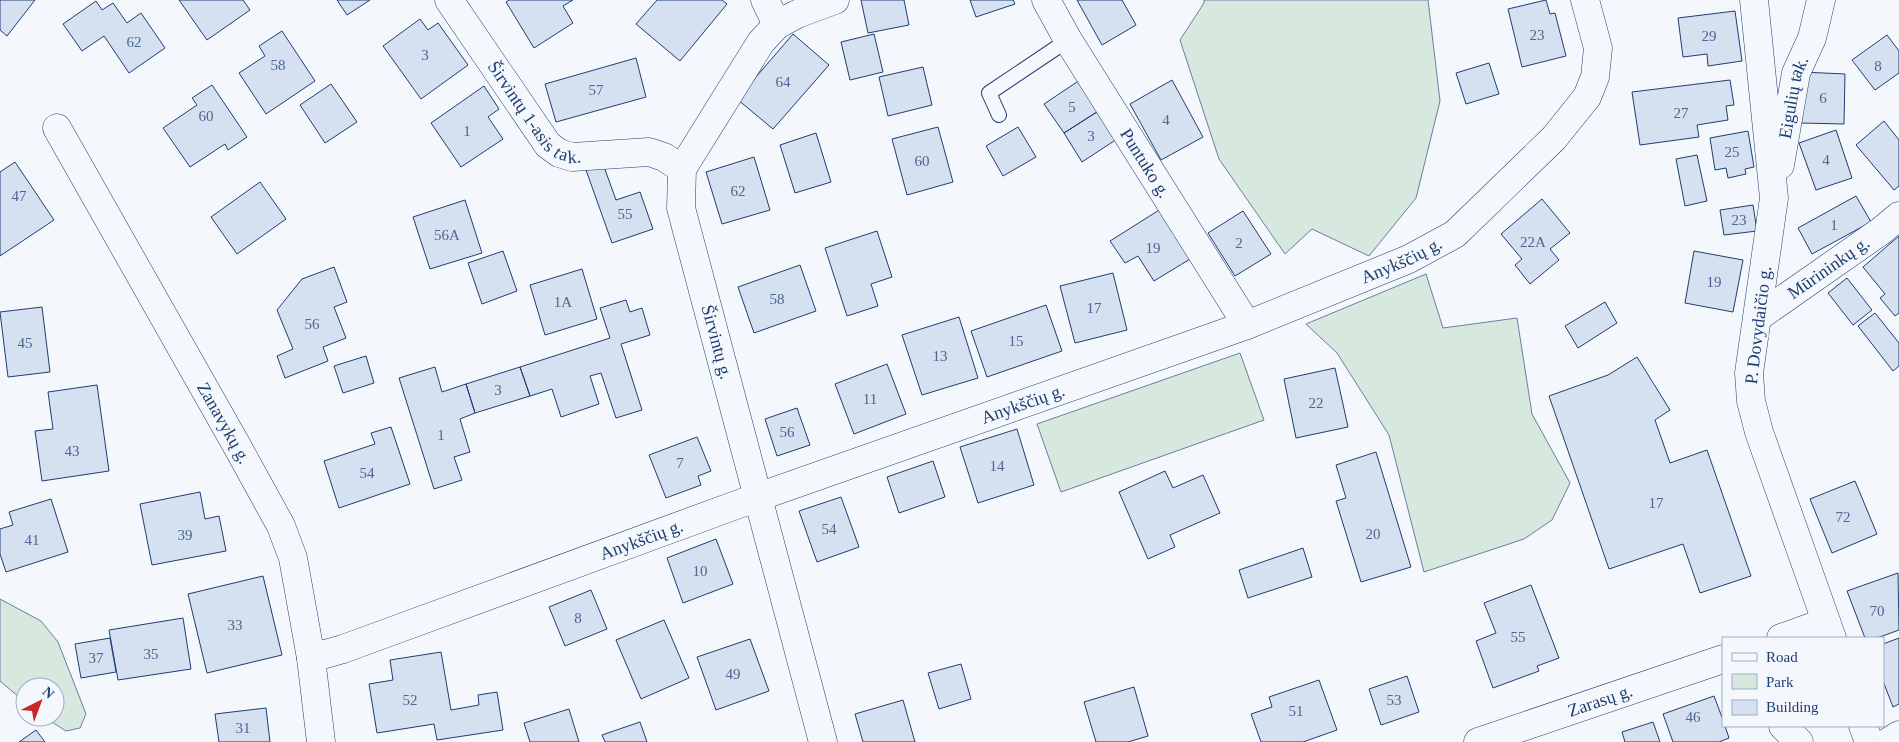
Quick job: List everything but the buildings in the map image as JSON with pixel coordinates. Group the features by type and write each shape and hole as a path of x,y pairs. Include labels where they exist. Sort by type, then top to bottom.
{"street":[{"name":"Širvintų 1-asis tak.","path":"449,0 548,146 559,153 572,156 649,152 664,157 682,169"},
{"path":"765,0 777,25"},
{"path":"682,169 761,42 777,25 797,14 835,0"},
{"name":"Puntuko g.","path":"1046,0 1068,40 1247,325"},
{"name":"Anykščių g.","path":"311,658 343,649 758,497 1247,325 1409,259 1455,234 1554,138 1587,97 1595,78 1598,48 1586,0"},
{"name":"P. Dovydaičio g.","path":"1754,0 1774,198 1749,373 1751,401 1759,432 1829,630"},
{"name":"Eigulių tak.","path":"1774,198 1796,73 1812,38 1821,0"},
{"name":"Zanavykų g.","path":"57,128 242,453 280,526 293,558 311,658 321,742"},
{"name":"Širvintų g.","path":"682,169 681,208 823,742"},
{"name":"Mūrininkų g.","path":"1758,316 1881,231 1899,216"},
{"path":"1787,637 1829,630"},
{"name":"Zarasų g.","path":"1478,742 1721,663"},
{"path":"1784,727 1799,742"},
{"path":"1863,727 1869,742"},
{"path":"1888,742 1899,735"}],"lane":[{"path":"999,115 989,93 1068,40"}],"green space":[{"path":"1204,0 1428,0 1440,101 1416,198 1369,256 1312,229 1285,254 1219,159 1180,40 1204,3"},
{"path":"1426,274 1443,328 1517,318 1532,414 1570,483 1552,520 1524,539 1424,572 1389,435 1337,353 1306,324"},
{"path":"1240,353 1264,420 1061,492 1037,424"},
{"path":"0,599 41,621 58,642 86,714 80,728 66,731 60,727 65,727 65,677 15,677 15,694 0,681"}]}
